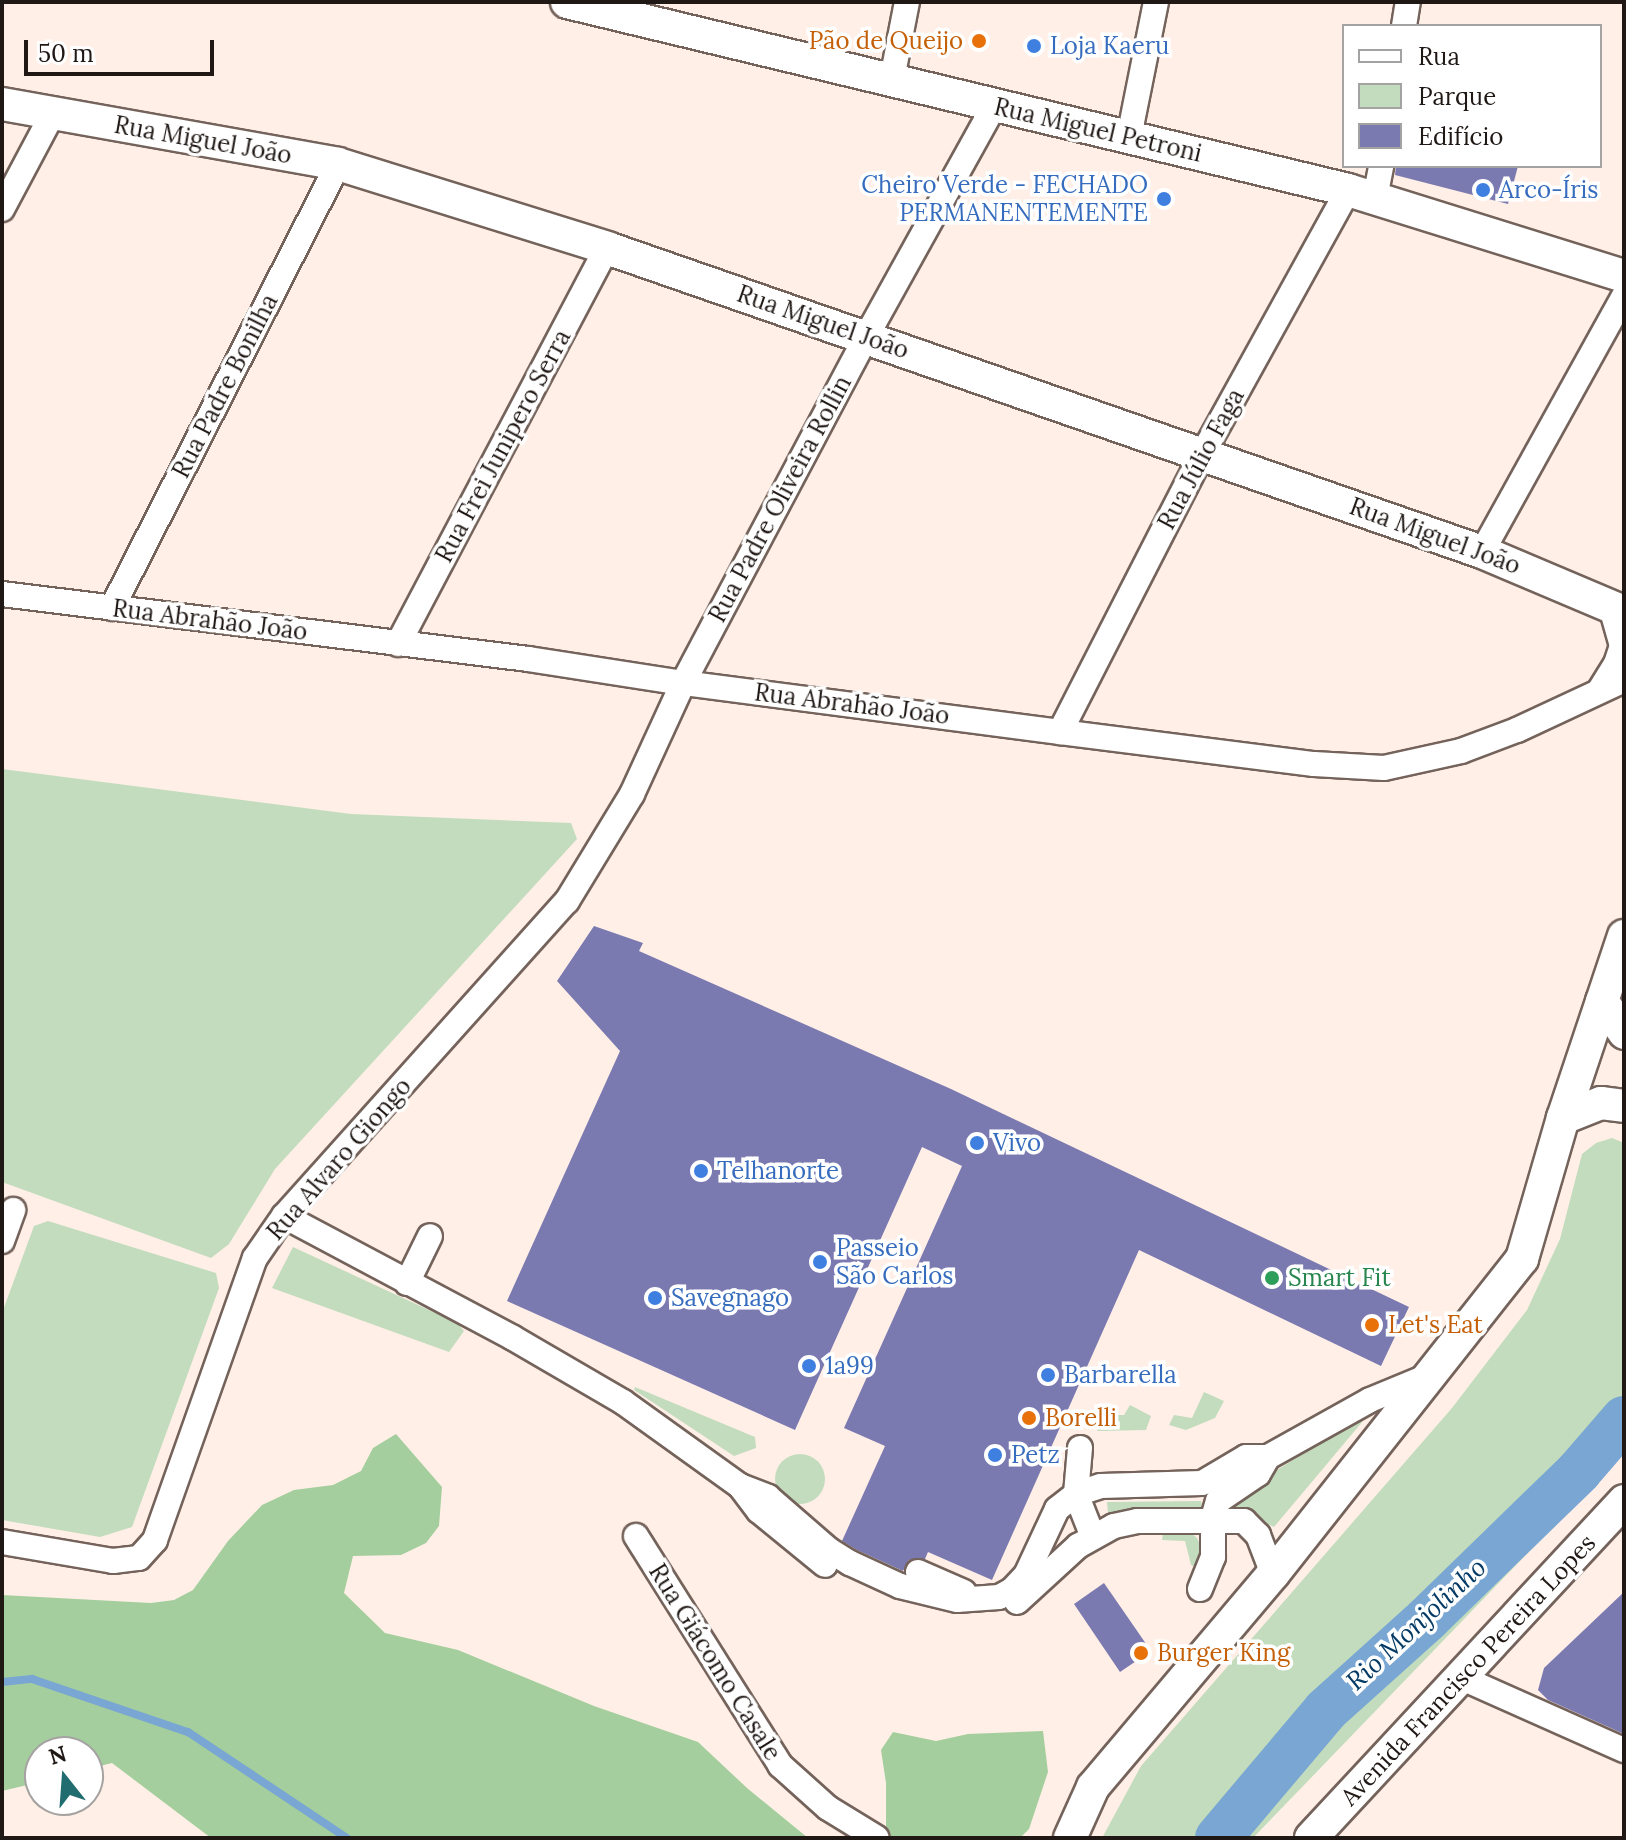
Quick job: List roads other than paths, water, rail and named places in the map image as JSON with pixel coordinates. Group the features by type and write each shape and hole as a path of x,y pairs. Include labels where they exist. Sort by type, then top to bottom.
{"main road":[{"name":"Rua Miguel Petroni","path":"567,2 654,12 994,106 1362,194 1624,276"},
{"name":"Rua Miguel João","path":"2,104 338,164 607,248 1482,552 1617,610"},
{"path":"1070,1838 1093,1787 1273,1574 1522,1259 1563,1118 1624,936"},
{"path":"1602,1001 1624,1033"},
{"path":"1563,1118 1601,1103 1624,1106"},
{"name":"Avenida Francisco Pereira Lopes","path":"1311,1838 1624,1501"}],"street":[{"path":"892,79 907,2"},
{"path":"1129,137 1156,2"},
{"path":"1404,24 1408,2"},
{"name":"Rua Padre Oliveira Rollin","path":"683,683 866,337 994,106"},
{"path":"2,209 53,113"},
{"name":"Rua Padre Bonilha","path":"112,608 338,164"},
{"name":"Rua Júlio Faga","path":"1060,732 1203,453 1380,168"},
{"name":"Rua Frei Junipero Serra","path":"398,644 607,248"},
{"path":"1482,552 1624,296"},
{"name":"Rua Abrahão João","path":"2,594 1314,764 1384,768 1461,751 1517,730 1624,680"},
{"path":"1599,691 1616,664 1622,646 1617,610"},
{"name":"Rua Alvaro Giongo","path":"2,1542 113,1561 139,1558 155,1540 255,1258 284,1216 567,901 632,794 683,683"},
{"path":"2,1241 13,1210"},
{"path":"284,1216 623,1402 740,1486 768,1497 829,1550 877,1578 957,1600 982,1599 1012,1590 1026,1575 1057,1509 1076,1494 1101,1486 1202,1483 1246,1457 1268,1457 1370,1400 1432,1375"},
{"path":"407,1283 430,1236"},
{"path":"1080,1448 1076,1494 1093,1537"},
{"path":"1200,1589 1213,1557 1213,1518 1218,1501 1258,1474 1268,1457"},
{"path":"740,1486 759,1511 829,1568 876,1593 947,1612 999,1612 1022,1599 1078,1546 1114,1526 1137,1521 1213,1518 1244,1521 1258,1535 1273,1574"},
{"name":"Rua Giácomo Casale","path":"636,1536 780,1765 828,1808 877,1838"},
{"path":"918,1572 982,1599"},
{"path":"1462,1678 1624,1750"}],"waterway":[{"name":"Rio Monjolinho","path":"1218,1838 1326,1710 1428,1618 1579,1471 1624,1419"},
{"path":"2,1682 32,1679 188,1732 347,1838"}],"place":[{"name":"Pão de Queijo","path":"979,41"},
{"name":"Loja Kaeru","path":"1034,46"},
{"name":"Arco-Íris","path":"1483,190"},
{"name":"Cheiro Verde - FECHADO PERMANENTEMENTE","path":"1164,199"},
{"name":"Vivo","path":"977,1143"},
{"name":"Telhanorte","path":"701,1171"},
{"name":"Passeio São Carlos","path":"820,1262"},
{"name":"Smart Fit","path":"1272,1278"},
{"name":"Savegnago","path":"655,1298"},
{"name":"Let's Eat","path":"1372,1325"},
{"name":"1a99","path":"809,1366"},
{"name":"Barbarella","path":"1048,1375"},
{"name":"Borelli","path":"1029,1418"},
{"name":"Petz","path":"995,1455"},
{"name":"Burger King","path":"1141,1653"}]}
